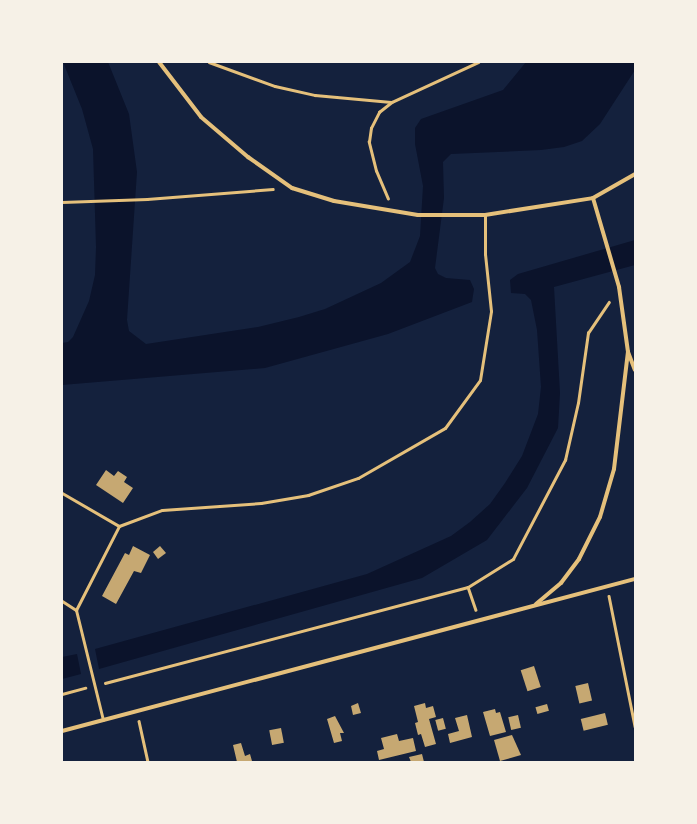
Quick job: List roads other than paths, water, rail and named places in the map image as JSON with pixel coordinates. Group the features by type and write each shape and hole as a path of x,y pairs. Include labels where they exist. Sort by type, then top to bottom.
{"street":[{"path":"158,62 200,117 248,158 292,188 334,201 389,212 418,215 450,217 485,215 593,198 635,174"},
{"path":"593,198 619,287 628,352 635,370"},
{"path":"533,606 561,583 570,571 600,517 614,469 628,352"},
{"path":"62,731 635,579"}],"lane":[{"path":"103,720 76,610 119,526 162,510 261,503 308,495 358,478 445,428 480,380 491,311 485,254 485,215"},
{"path":"62,493 119,526"},
{"path":"62,602 76,610"}],"water":[{"path":"63,62 108,62 129,114 137,172 127,320 129,331 146,344 258,327 325,309 381,283 410,262 420,236 423,186 415,144 415,128 421,119 503,90 526,62 635,62 635,70 600,124 582,141 564,147 541,150 451,154 443,162 444,198 435,268 438,274 446,278 470,280 474,289 472,302 388,334 265,368 62,385 62,343 68,342 73,337 89,301 95,275 96,247 93,149 82,109"},
{"path":"635,240 635,265 554,287 560,393 558,428 527,488 487,540 422,578 99,669 95,649 367,574 451,536 470,522 490,504 522,456 538,414 541,387 537,330 531,300 525,294 511,293 510,280 518,274"},
{"path":"77,654 81,674 62,679 62,657"}]}
